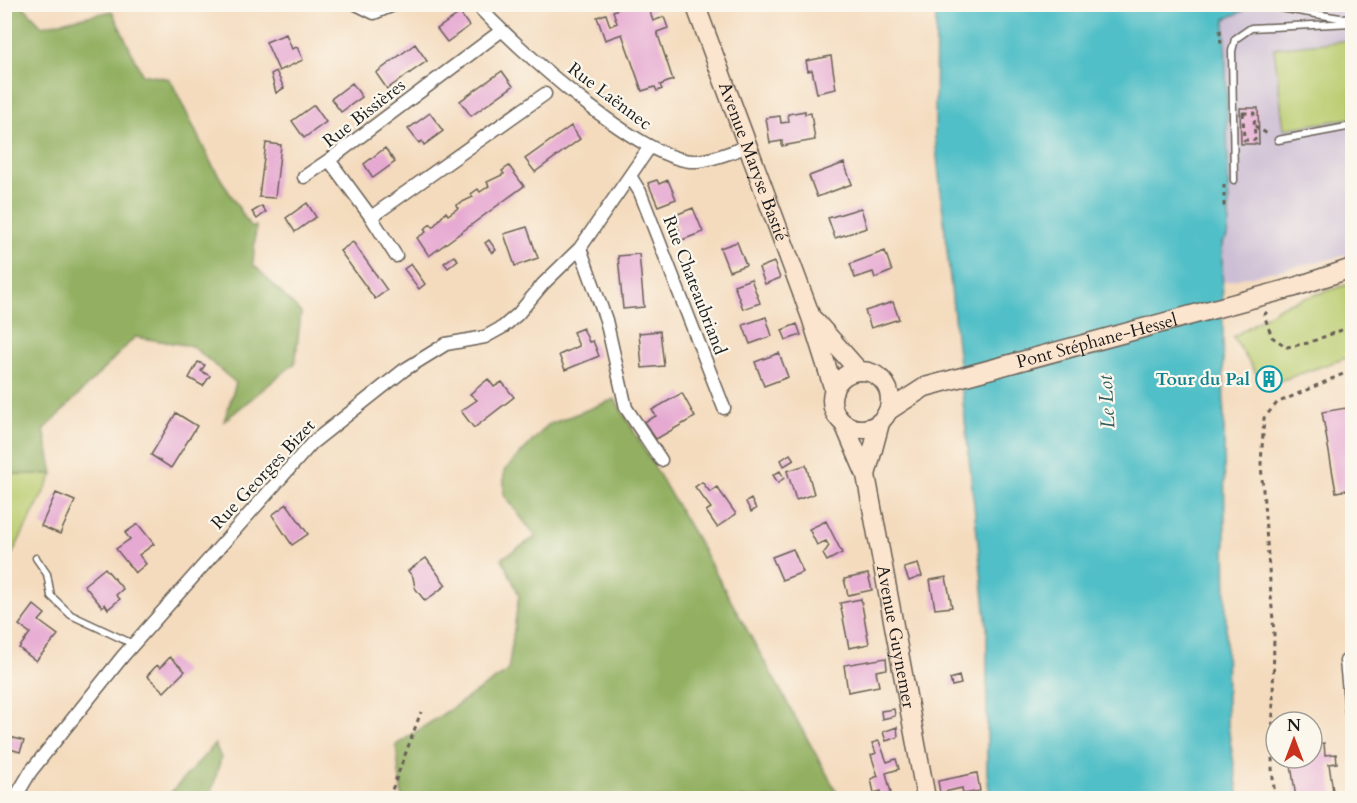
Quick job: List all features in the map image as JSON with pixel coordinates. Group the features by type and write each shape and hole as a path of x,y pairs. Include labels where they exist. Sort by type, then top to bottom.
{"street":[{"path":"356,4 374,13 396,4"},
{"name":"Rue Laënnec","path":"476,4 501,31 563,85 649,148 666,156 697,161 746,147"},
{"name":"Avenue Maryse Bastié","path":"695,4 746,147 811,317 834,390"},
{"name":"Rue Bissières","path":"396,255 329,160 501,31"},
{"path":"371,217 545,94"},
{"name":"Rue Georges Bizet","path":"15,798 31,771 133,644 312,443 404,370 446,344 485,337 503,327 579,248 649,148"},
{"path":"304,177 329,160"},
{"name":"Rue Chateaubriand","path":"630,176 639,192 724,408"},
{"path":"579,248 606,320 626,408 661,460"},
{"name":"Pont Stéphane-Hessel","path":"884,382 906,392 1269,302 1353,268"},
{"name":"Avenue Maryse Bastié","path":"811,317 859,371"},
{"path":"884,417 891,401 884,382 877,376 859,371 844,377 834,390 832,405 844,424 862,429 884,417 906,392"},
{"name":"Avenue Guynemer","path":"866,475 884,417"},
{"name":"Avenue Guynemer","path":"844,424 866,475 926,798"},
{"path":"1346,661 1353,721"}],"lane":[{"path":"1256,4 1353,21"},
{"path":"1234,180 1232,51 1235,39 1251,28 1353,21"},
{"path":"1278,140 1353,126"},
{"path":"36,558 47,574 51,596 71,615 133,644"}],"path":[{"path":"1243,113 1254,113 1255,126 1255,140 1244,140 1243,113"},
{"path":"1255,126 1278,140"},
{"path":"1269,302 1264,315 1272,337 1287,346 1308,342 1353,326"},
{"path":"1275,798 1272,768 1274,634 1261,464 1264,418 1277,403 1353,370"},
{"path":"389,798 421,712"}],"shaded area":[{"path":"1242,5 1352,5 1352,254 1223,282 1222,243 1227,237 1229,221 1225,19 1243,11"}],"green space":[{"path":"5,4 22,5 42,26 112,11 142,74 170,79 211,163 251,228 256,226 253,264 301,313 295,363 224,421 236,383 192,346 135,337 44,430 53,474 5,474"},
{"path":"1352,40 1352,118 1284,129 1274,48"},
{"path":"1352,283 1352,356 1279,381 1272,369 1258,376 1233,337 1283,305"},
{"path":"615,399 700,545 840,798 402,798 396,745 508,671 519,595 502,558 536,537 504,495 504,471 548,425"},
{"path":"5,474 53,474 5,568"},
{"path":"215,744 221,758 210,798 166,798"}],"water":[{"name":"Le Lot","path":"936,5 1242,5 1243,11 1225,19 1229,221 1227,237 1222,243 1227,719 1239,798 990,798 987,773 987,628 935,137"}],"building":[{"path":"617,4 652,4 654,10 650,12 653,21 664,17 668,28 657,32 673,80 660,85 662,89 657,91 655,87 642,91 622,34 605,40 597,17 606,14 610,26 617,23 613,11 618,9"},
{"path":"460,13 469,26 447,42 437,29"},
{"path":"286,34 292,49 297,47 303,60 279,71 266,42"},
{"path":"415,44 427,61 387,89 376,73"},
{"path":"831,56 836,89 817,93 812,70 808,71 806,61"},
{"path":"276,71 284,88 276,93 271,74"},
{"path":"502,71 513,86 471,116 460,101"},
{"path":"352,83 362,97 341,112 331,99"},
{"path":"314,105 326,122 304,138 292,121"},
{"path":"1240,108 1258,108 1259,144 1241,144"},
{"path":"805,111 805,114 811,113 815,140 782,146 782,141 770,143 766,118 780,116 781,123 789,122 788,114"},
{"path":"430,113 443,131 424,145 422,141 419,143 408,129"},
{"path":"571,126 580,139 535,172 525,159"},
{"path":"266,143 281,145 275,198 259,197"},
{"path":"385,148 395,162 373,178 364,164"},
{"path":"844,163 852,184 817,197 809,176"},
{"path":"509,166 524,186 429,256 417,238 426,232 424,229 431,224 433,227 446,212 448,215 458,208 456,205 473,197 471,194 478,189 480,192 489,186 487,182 504,174 502,171"},
{"path":"657,180 659,184 668,180 676,199 658,206 648,183"},
{"path":"307,203 316,217 295,232 286,218"},
{"path":"262,206 266,212 257,219 252,212"},
{"path":"693,208 703,232 674,243 670,233 679,229 673,216"},
{"path":"861,208 867,228 835,238 828,218"},
{"path":"527,227 538,258 515,266 504,234"},
{"path":"489,240 496,250 492,253 485,243"},
{"path":"353,242 387,290 375,299 340,251"},
{"path":"737,242 746,265 729,271 720,248"},
{"path":"885,251 892,271 875,278 873,272 855,278 850,264"},
{"path":"639,254 644,307 623,309 618,256"},
{"path":"454,256 458,260 448,268 444,263"},
{"path":"774,262 780,278 765,284 759,268"},
{"path":"411,264 425,284 419,289 404,269"},
{"path":"751,279 760,303 743,309 734,285"},
{"path":"893,302 899,319 871,328 865,311"},
{"path":"766,317 772,336 750,344 743,325"},
{"path":"797,324 801,335 786,340 782,330"},
{"path":"583,328 589,342 593,341 599,356 565,370 559,355 579,346 573,332"},
{"path":"660,331 664,366 642,368 639,333"},
{"path":"779,353 788,377 764,386 755,362"},
{"path":"198,362 205,365 201,371 210,376 203,386 189,378"},
{"name":"Tour du Pal","path":"1273,369 1280,384 1266,391 1258,376"},
{"path":"488,379 494,387 502,382 514,397 474,428 461,411 477,400 470,394"},
{"path":"682,393 695,417 656,439 644,422 656,416 652,410"},
{"path":"1346,408 1349,422 1352,422 1352,489 1336,492 1322,412"},
{"path":"176,413 197,426 171,468 151,455"},
{"path":"790,454 794,460 784,466 781,460"},
{"path":"806,465 814,494 796,500 787,471"},
{"path":"780,471 784,478 778,483 773,475"},
{"path":"702,482 710,492 717,487 736,514 717,527 706,511 711,508 695,487"},
{"path":"56,493 75,501 60,534 41,526"},
{"path":"751,499 756,509 751,512 746,502"},
{"path":"287,504 308,534 292,545 272,515"},
{"path":"826,521 842,553 827,561 823,554 829,546 826,541 817,545 809,529"},
{"path":"138,524 154,544 139,555 146,564 135,573 116,549 130,539 125,533"},
{"path":"793,549 803,572 782,580 772,557"},
{"path":"426,558 446,585 425,601 415,588 413,577 408,571"},
{"path":"918,564 922,576 909,581 904,568"},
{"path":"105,568 123,589 116,595 120,599 108,609 105,604 102,607 84,585"},
{"path":"868,574 872,590 848,595 844,579"},
{"path":"946,577 952,607 935,609 930,580"},
{"path":"861,599 869,644 849,648 840,603"},
{"path":"34,605 45,614 39,621 58,635 36,661 19,648 30,633 19,625"},
{"path":"170,657 185,671 164,692 147,676 157,665 160,668"},
{"path":"886,658 887,669 876,671 879,686 848,692 844,665"},
{"path":"959,676 961,684 952,686 950,679"},
{"path":"894,709 895,716 882,719 881,711"},
{"path":"897,727 898,737 886,741 883,732"},
{"path":"4,735 24,741 20,752 4,747"},
{"path":"879,741 887,762 896,759 899,769 886,773 891,793 881,795 881,791 874,793 871,779 878,776 871,755 876,753 872,743"},
{"path":"1324,743 1325,755 1336,754 1337,763 1329,764 1334,798 1296,798 1292,770 1324,770"},
{"path":"977,773 980,791 963,794 962,788 940,793 938,781"}],"place":[{"name":"Tour du Pal","path":"1269,379"}]}
